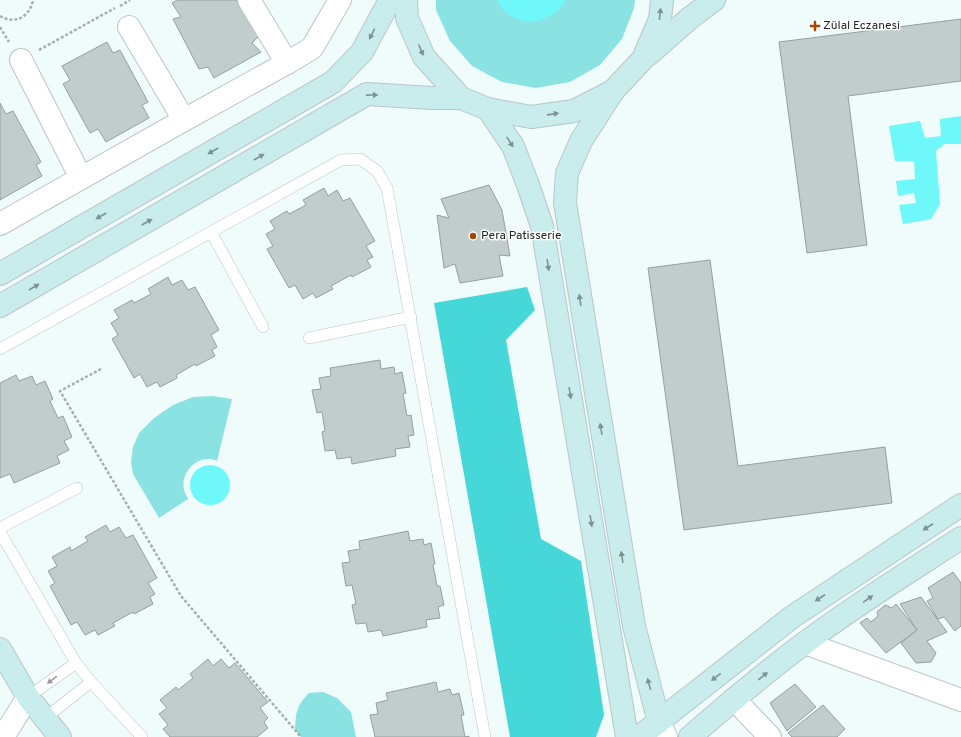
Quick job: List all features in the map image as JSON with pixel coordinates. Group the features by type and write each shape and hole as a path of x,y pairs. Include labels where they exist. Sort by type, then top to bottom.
{"main road":[{"path":"0,274 333,82 362,52 390,0"},
{"path":"406,0 407,18 424,56 461,98"},
{"path":"643,59 660,19 662,0"},
{"path":"662,729 634,626 565,203 566,173 582,142 613,91 643,59 690,18 714,0"},
{"path":"0,306 367,94 432,98 461,98 488,109 531,117 574,111 613,91"},
{"path":"488,109 513,146 542,226 627,737"},
{"path":"639,737 662,729 792,617 961,505"},
{"path":"690,737 734,699 805,643 890,584 961,538"},
{"path":"0,649 28,697 44,719 60,737"}],"street":[{"path":"248,0 287,63"},
{"path":"0,224 312,48 340,0"},
{"path":"129,27 184,120"},
{"path":"21,60 81,178"},
{"path":"805,643 961,700"},
{"path":"3,737 28,697"},
{"path":"734,699 770,737"}],"lane":[{"path":"0,349 341,160 360,159 377,171 387,188 485,737"},
{"path":"212,232 263,327"},
{"path":"309,338 411,317"},
{"path":"0,528 77,488"},
{"path":"0,532 76,663 91,682 142,737"},
{"path":"28,697 76,663"},
{"path":"44,719 91,682"}],"path":[{"path":"0,16 11,20 18,20 29,12 33,0"},
{"path":"21,60 130,0"},
{"path":"101,369 60,391 181,596 301,737"}],"shaded area":[{"path":"436,0 635,0 634,8 622,39 600,65 570,82 536,88 502,82 472,66 450,41 436,10"},
{"path":"497,0 565,0 559,9 550,16 541,20 531,21 521,20 512,16 503,9"},
{"path":"961,116 961,144 944,144 936,151 940,204 931,219 903,224 899,205 916,203 914,193 898,196 896,181 915,179 914,161 895,161 889,126 920,121 925,138 941,136 940,119"},
{"path":"527,287 535,310 506,340 541,539 581,561 604,715 596,737 510,737 434,303"},
{"path":"213,396 232,399 217,461 204,459 192,465 185,476 184,483 184,490 188,499 159,518 133,474 131,462 133,447 139,433 154,418 173,405 193,397"},
{"path":"214,465 221,468 227,474 230,485 229,493 221,502 214,505 206,505 199,502 191,493 190,481 193,474 202,466"},
{"path":"323,692 337,698 351,712 356,737 301,737 295,730 296,714 301,702 309,693"}],"building":[{"path":"177,0 237,0 259,36 252,43 261,52 214,78 208,67 199,69 173,19 181,17 172,3"},
{"path":"961,19 961,81 848,96 867,245 807,253 779,42"},
{"path":"107,42 113,53 120,50 148,102 142,105 149,118 106,142 98,129 90,133 63,84 70,80 62,66"},
{"path":"0,103 6,114 13,111 41,162 36,165 42,176 0,200"},
{"name":"Pera Patisserie","path":"489,185 502,210 510,256 499,255 503,276 460,283 455,264 444,268 437,215 449,218 441,199"},
{"path":"324,188 328,196 337,190 343,201 350,198 375,241 366,246 373,257 367,260 371,267 352,277 351,275 331,286 333,289 316,298 313,293 303,299 295,285 289,288 267,249 273,246 266,234 275,229 270,221 287,211 289,214 306,205 303,200"},
{"path":"710,260 738,466 885,447 892,503 684,530 648,268"},
{"path":"168,277 172,285 182,280 188,290 195,287 219,330 211,335 217,347 212,350 215,356 196,366 195,364 176,375 177,378 160,387 157,382 147,387 140,374 134,378 112,339 118,335 111,323 119,318 114,310 132,300 134,303 151,294 148,289"},
{"path":"380,360 381,369 394,367 395,374 402,372 406,393 403,394 407,416 411,415 414,435 408,436 410,447 395,449 396,456 352,464 351,457 337,459 335,450 325,451 322,432 325,431 322,412 317,413 312,390 321,389 319,378 331,376 330,368"},
{"path":"16,375 19,381 32,376 36,385 45,381 53,399 50,401 58,418 63,416 72,437 64,441 69,450 57,456 60,463 14,483 10,474 0,478 0,383"},
{"path":"106,525 110,532 119,527 126,538 133,535 157,578 148,583 155,594 150,597 153,604 134,614 133,612 113,623 115,626 98,635 95,630 85,635 77,622 71,625 50,586 55,583 48,571 57,566 52,557 70,547 71,551 88,541 85,537"},
{"path":"408,531 410,541 423,539 424,545 431,543 437,586 440,586 444,605 438,607 440,618 426,620 427,627 383,636 381,630 368,632 366,623 356,624 352,605 356,604 352,585 346,586 342,563 350,562 348,551 360,549 359,541"},
{"path":"953,572 961,583 961,626 955,631 944,617 938,619 927,601 933,598 928,588"},
{"path":"921,597 947,632 927,641 936,653 931,662 916,663 901,643 917,630 900,604"},
{"path":"896,604 917,630 886,653 860,623 867,618 871,622 878,616 877,612 885,605 892,608"},
{"path":"208,659 213,666 221,659 229,668 235,663 268,702 260,708 268,718 264,722 268,728 257,737 170,737 163,729 168,725 159,714 167,708 160,700 176,687 178,690 193,678 190,674"},
{"path":"436,682 438,692 450,689 452,695 459,693 464,715 461,715 465,737 375,737 370,715 378,714 376,703 388,700 386,693"},
{"path":"795,684 816,707 787,731 770,703"},
{"path":"823,705 845,729 837,737 792,737 788,733"}],"place":[{"name":"Zülal Eczanesi","path":"815,26"},
{"name":"Pera Patisserie","path":"473,236"}]}
